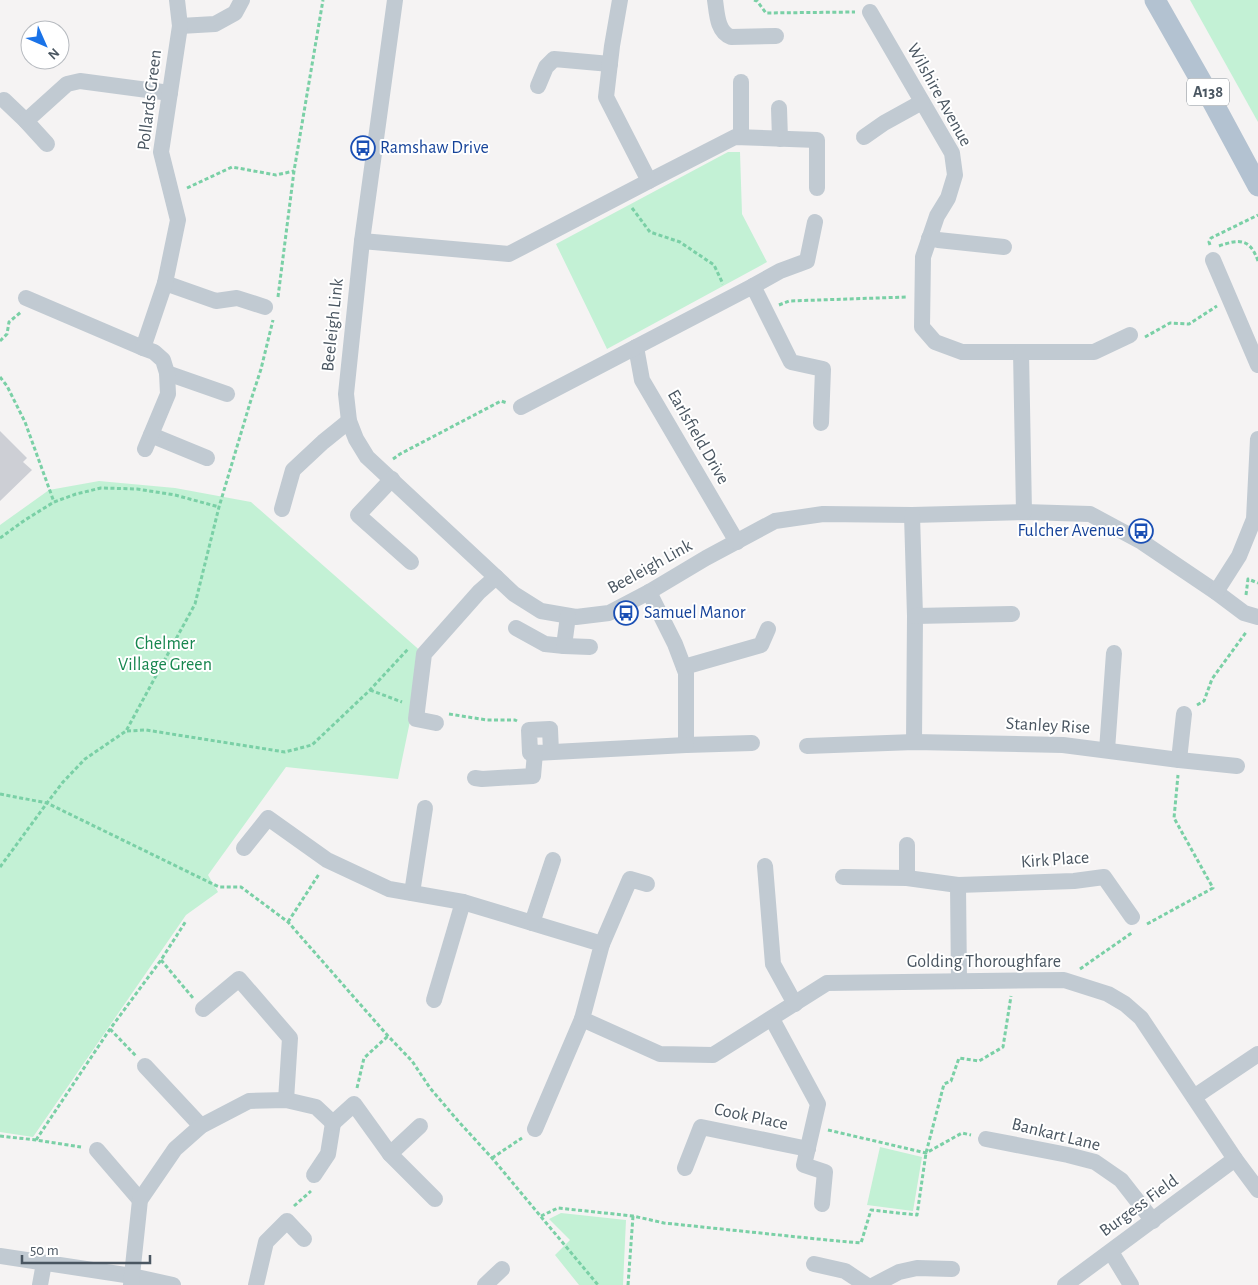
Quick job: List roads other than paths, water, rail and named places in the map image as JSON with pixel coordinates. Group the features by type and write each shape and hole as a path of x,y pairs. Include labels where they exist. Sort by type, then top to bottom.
{"main road":[{"name":"A138","path":"1154,0 1209,95 1258,186"}],"street":[{"name":"Pollards Green","path":"144,348 165,283 178,220 161,152 180,26 177,0"},
{"path":"180,26 215,24 235,13 242,0"},
{"name":"Beeleigh Link","path":"395,0 362,241 346,394 349,421 356,439 367,457 514,594 541,611 576,617 609,614 775,521 823,514 912,515 1024,512 1090,514 1142,542 1216,592 1252,620"},
{"path":"620,0 606,97 649,181"},
{"path":"715,0 721,29 726,35 731,37 776,36"},
{"name":"Wilshire Avenue","path":"870,12 952,153 955,176 948,198 936,216 922,257 922,327 935,342 962,352 1094,352 1130,335"},
{"path":"538,86 546,67 554,59 610,64"},
{"path":"26,121 67,84 80,82 170,93"},
{"path":"738,137 741,82"},
{"path":"4,100 47,144"},
{"path":"864,137 884,123 922,102"},
{"path":"779,108 780,139"},
{"path":"362,241 509,254 738,137 817,140 817,188"},
{"path":"521,407 780,271 807,261 815,222"},
{"path":"929,238 1004,247"},
{"path":"1213,260 1258,365"},
{"path":"165,283 216,301 237,298 265,307"},
{"path":"753,286 791,362 823,369 821,423"},
{"path":"26,298 154,352 163,360 167,373 168,394 148,442 206,458"},
{"name":"Earlsfield Drive","path":"636,347 642,380 737,542"},
{"path":"1021,352 1024,512"},
{"path":"167,373 227,394"},
{"path":"282,509 293,470 349,421"},
{"path":"1216,592 1239,556 1254,519 1258,439"},
{"path":"387,474 358,515 411,562"},
{"path":"912,515 914,742"},
{"path":"443,718 416,719 424,654 479,592 496,577"},
{"path":"649,592 676,644 686,673 686,745"},
{"path":"914,616 1012,614"},
{"path":"564,646 568,616"},
{"path":"516,628 545,644 590,647"},
{"path":"684,667 761,644 768,629"},
{"path":"1107,750 1114,653"},
{"path":"1179,760 1184,714"},
{"path":"475,778 533,776 543,753 550,729 528,730"},
{"path":"543,753 752,742"},
{"name":"Stanley Rise","path":"808,746 914,742 1063,745 1237,766"},
{"path":"412,893 425,808"},
{"path":"244,848 268,818 327,860 389,889 463,902 602,944"},
{"path":"907,845 908,878"},
{"path":"532,923 553,860"},
{"path":"765,866 773,964 795,1004"},
{"name":"Kirk Place","path":"843,877 908,878 958,885 1074,881 1104,877 1136,925"},
{"path":"535,1129 582,1019 602,944 630,879 647,884"},
{"path":"958,885 959,981"},
{"path":"434,1000 463,902"},
{"path":"203,1009 240,979 290,1038 286,1100"},
{"name":"Golding Thoroughfare","path":"582,1019 660,1054 714,1056 827,983 1064,980 1108,994 1125,1004 1141,1018 1235,1159 1258,1190"},
{"name":"Cook Place","path":"772,1019 818,1104 804,1164 825,1172 822,1204"},
{"path":"1194,1097 1258,1054"},
{"path":"145,1066 201,1126"},
{"path":"132,1281 140,1200 175,1148 201,1126 249,1101 286,1100 316,1107 333,1123"},
{"path":"314,1175 328,1154 333,1123 354,1104 390,1154 435,1199"},
{"path":"390,1154 420,1126"},
{"name":"Cook Place","path":"684,1168 700,1127 808,1149"},
{"name":"Bankart Lane","path":"986,1139 1095,1162 1121,1180 1153,1221"},
{"path":"97,1150 140,1200"},
{"name":"Burgess Field","path":"1065,1285 1235,1159"},
{"path":"256,1285 266,1242 287,1221 304,1240"},
{"path":"1111,1252 1131,1285"},
{"path":"0,1256 132,1281 173,1285"},
{"path":"40,1285 44,1263"},
{"path":"814,1264 845,1270 866,1285"},
{"path":"874,1285 898,1272 917,1268 952,1269"},
{"path":"485,1285 502,1269"}],"place":[{"name":"Ramshaw Drive","path":"363,148"},
{"name":"Fulcher Avenue","path":"1141,531"},
{"name":"Samuel Manor","path":"626,613"}],"park label":[{"name":"Chelmer Village Green","path":"165,654"}]}
